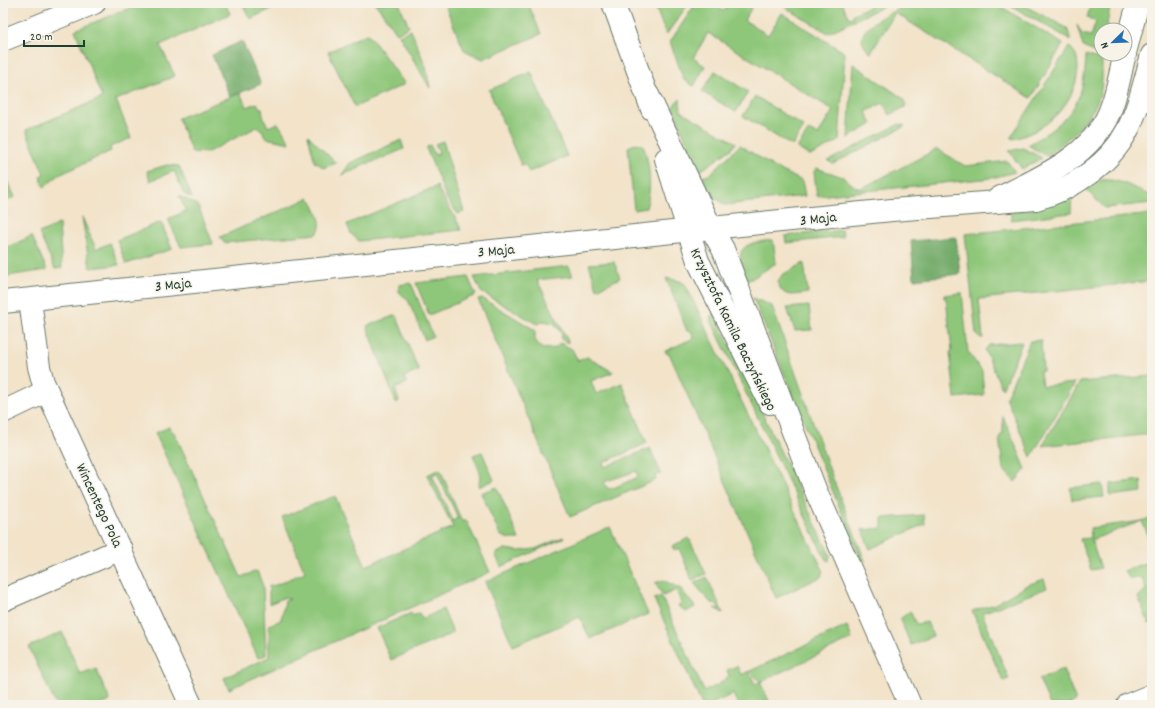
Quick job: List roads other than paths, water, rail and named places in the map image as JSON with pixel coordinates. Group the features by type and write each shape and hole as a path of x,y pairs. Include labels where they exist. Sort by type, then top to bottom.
{"street":[{"path":"3,40 94,3"},
{"name":"Krzysztofa Kamila Baczyńskiego","path":"613,3 648,95 698,261 815,489"},
{"name":"3 Maja","path":"1133,23 1138,3"},
{"name":"3 Maja","path":"3,302 711,228 988,202 1036,199 1051,194 1090,173 1123,139 1134,116 1152,55"},
{"name":"3 Maja","path":"988,202 1053,170 1075,154 1094,136 1109,114 1123,62"},
{"name":"Krzysztofa Kamila Baczyńskiego","path":"648,95 711,228 723,249 815,489 910,705"},
{"name":"Wincentego Pola","path":"30,300 39,368 47,391 121,549 191,705"},
{"path":"3,412 47,391"},
{"path":"3,600 121,549"},
{"path":"1128,705 1152,694"}]}
